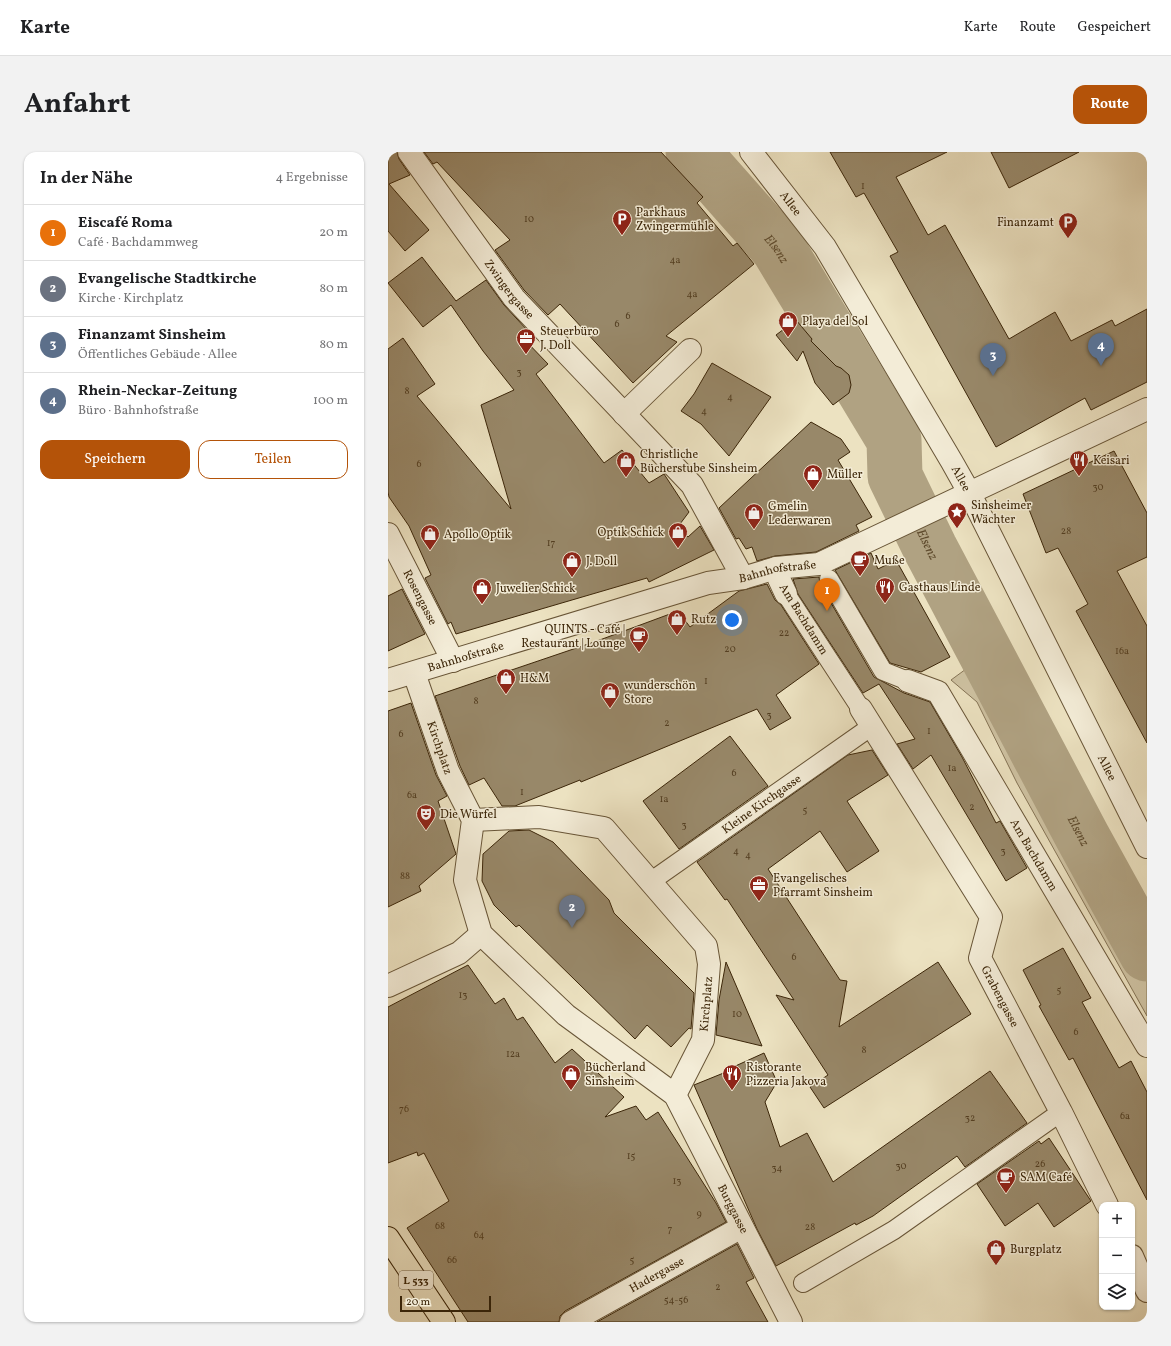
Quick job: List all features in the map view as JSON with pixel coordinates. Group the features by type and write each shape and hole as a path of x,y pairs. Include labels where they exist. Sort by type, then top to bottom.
{"main road":[{"name":"L 533","path":"388,1238 444,1322"}],"street":[{"name":"Zwingergasse","path":"408,152 514,298 692,485 743,578"},
{"name":"Allee","path":"751,152 824,247 970,494 1147,846"},
{"path":"624,414 690,350"},
{"name":"Bahnhofstraße","path":"388,680 708,584 743,578 776,568 824,572 892,528 970,494 1147,409"},
{"name":"Rosengasse","path":"388,534 453,661"},
{"name":"Am Bachdamm","path":"776,568 786,594"},
{"name":"Kirchplatz","path":"414,673 448,771 472,820 539,817 604,828 706,946 709,964 703,1040 675,1095"},
{"name":"Am Bachdamm","path":"908,681 938,692 1147,1046"},
{"name":"Grabengasse","path":"867,718 991,917 980,958 1061,1112 1106,1202"},
{"path":"472,820 465,880 481,934 566,1015 675,1095"},
{"path":"388,986 458,952 481,934"},
{"name":"Burggasse","path":"675,1095 791,1322"},
{"name":"Hadergasse","path":"571,1322 742,1227"},
{"path":"1135,1263 1147,1291"}],"lane":[{"path":"824,572 883,671 908,681"},
{"name":"Am Bachdamm","path":"786,594 867,718"},
{"name":"Kleine Kirchgasse","path":"650,882 867,718"},
{"path":"803,1283 894,1230 1061,1112"}],"shaded area":[{"path":"941,526 1009,659 1147,900 1147,1016 1017,783 977,702 951,680 966,669 900,544"}],"building":[{"path":"388,152 397,152 399,159 410,175 389,184 429,230 405,251 388,231"},
{"path":"424,152 661,152 703,197 697,203 733,246 737,243 754,264 666,336 677,342 633,383 560,304 548,315 524,290 495,250 510,240 437,162 433,164"},
{"path":"830,152 947,152 896,177 928,235 945,225 1009,339 1055,312 1071,341 1112,320 1115,326 1147,309 1147,382 1091,410 1085,398 996,447 890,256 898,252 864,193 856,197"},
{"path":"991,152 1079,152 1009,188"},
{"path":"422,257 456,301 486,280 504,305 529,332 523,338 548,364 536,374 604,463 622,450 649,483 664,474 689,512 677,528 688,537 700,526 714,550 649,582 647,578 456,634 451,622 448,624 425,578 431,575 409,526 389,497 388,349 403,338 435,384 417,396 511,509 481,405 514,390 483,351 451,305 423,327 388,283"},
{"path":"796,320 812,339 811,341 836,366 841,368 849,375 851,385 849,393 833,405 815,383 803,351 797,361 776,335"},
{"path":"712,363 771,397 729,456 701,424 681,411 694,394"},
{"name":"Müller","path":"811,422 841,439 850,452 838,460 872,517 856,525 859,531 816,552 775,556 757,561 752,547 746,549 739,538 736,539 719,508"},
{"path":"1114,451 1147,513 1147,557 1117,571 1147,626 1147,743 1076,611 1088,604 1058,548 1046,553 1023,494"},
{"name":"Gasthaus Linde","path":"871,553 878,569 896,560 950,657 921,672 890,663 835,570"},
{"path":"819,577 820,584 874,677 904,693 930,702 962,757 996,823 1000,821 1027,868 1006,881 931,755 913,769 897,744 915,739 879,684 863,693 798,594 793,579"},
{"path":"767,584 775,600 781,605 819,664 776,695 791,718 770,730 757,709 581,782 580,780 515,806 502,806 484,778 469,785 460,766 435,696 597,641 678,611 690,627 739,591"},
{"path":"402,589 425,634 388,651 388,596"},
{"path":"411,703 436,775 447,796 438,801 456,854 419,886 421,891 388,907 388,711"},
{"path":"730,736 768,786 679,849 643,801"},
{"path":"872,750 888,775 847,801 879,851 847,872 820,831 768,869 840,980 847,981 839,1027 938,962 971,1014 824,1108 810,1087 828,1075 776,995 794,1000 727,899 725,900 697,862 848,755"},
{"path":"529,830 553,842 609,900 614,913 694,993 691,1029 689,1028 671,1047 647,1025 635,1039 519,925 516,927 494,905 482,881 483,854 509,831"},
{"path":"1063,948 1091,998 1082,1002 1119,1068 1131,1061 1147,1092 1147,1200 1073,1058 1069,1060 1039,1006 1041,1005 1023,970"},
{"path":"726,962 762,1046 716,1035 719,1000"},
{"path":"468,965 495,1004 504,998 517,1020 523,1017 555,1063 572,1049 624,1097 605,1117 636,1106 646,1120 658,1112 716,1203 726,1222 565,1311 560,1316 559,1322 468,1322 407,1228 449,1201 424,1153 418,1156 417,1152 388,1163 388,1007"},
{"path":"764,1053 777,1082 765,1102 780,1147 807,1133 833,1182 990,1071 1027,1123 965,1167 957,1156 873,1216 856,1225 855,1223 776,1266 757,1229 694,1085 731,1070 731,1068"},
{"path":"1049,1138 1091,1201 1054,1227 1038,1203 1005,1226 977,1184 1039,1141 1041,1144"},
{"path":"737,1244 754,1278 746,1282 768,1322 597,1322"}],"waterway":[{"name":"Elsenz","path":"693,152 778,248 894,440 895,476 930,548 1082,836 1147,954"}],"place":[{"name":"Parkhaus Zwingermühle","path":"622,236"},
{"name":"Finanzamt","path":"1068,239"},
{"name":"Playa del Sol","path":"788,338"},
{"name":"Steuerbüro J. Doll","path":"526,355"},
{"name":"Rhein-Neckar-Zeitung","path":"1101,366"},
{"name":"Finanzamt Sinsheim","path":"993,376"},
{"name":"Keisari","path":"1079,477"},
{"name":"Christliche Bücherstube Sinsheim","path":"626,478"},
{"name":"Müller","path":"813,491"},
{"name":"Sinsheimer Wächter","path":"957,529"},
{"name":"Gmelin Lederwaren","path":"754,530"},
{"name":"Optik Schick","path":"678,549"},
{"name":"Apollo Optik","path":"430,551"},
{"name":"Muße","path":"860,577"},
{"name":"J. Doll","path":"572,578"},
{"name":"Gasthaus Linde","path":"885,604"},
{"name":"Juwelier Schick","path":"482,605"},
{"name":"Eiscafé Roma","path":"827,611"},
{"name":"Rutz","path":"677,636"},
{"name":"QUINTS - Café | Restaurant | Lounge","path":"639,653"},
{"name":"H&M","path":"506,695"},
{"name":"wunderschön Store","path":"610,709"},
{"name":"Die Würfel","path":"426,831"},
{"name":"Evangelisches Pfarramt Sinsheim","path":"759,902"},
{"name":"Evangelische Stadtkirche","path":"572,928"},
{"name":"Bücherland Sinsheim","path":"571,1091"},
{"name":"Ristorante Pizzeria Jakova","path":"732,1091"},
{"name":"SAM Café","path":"1006,1194"},
{"name":"Burgplatz","path":"996,1266"}]}
